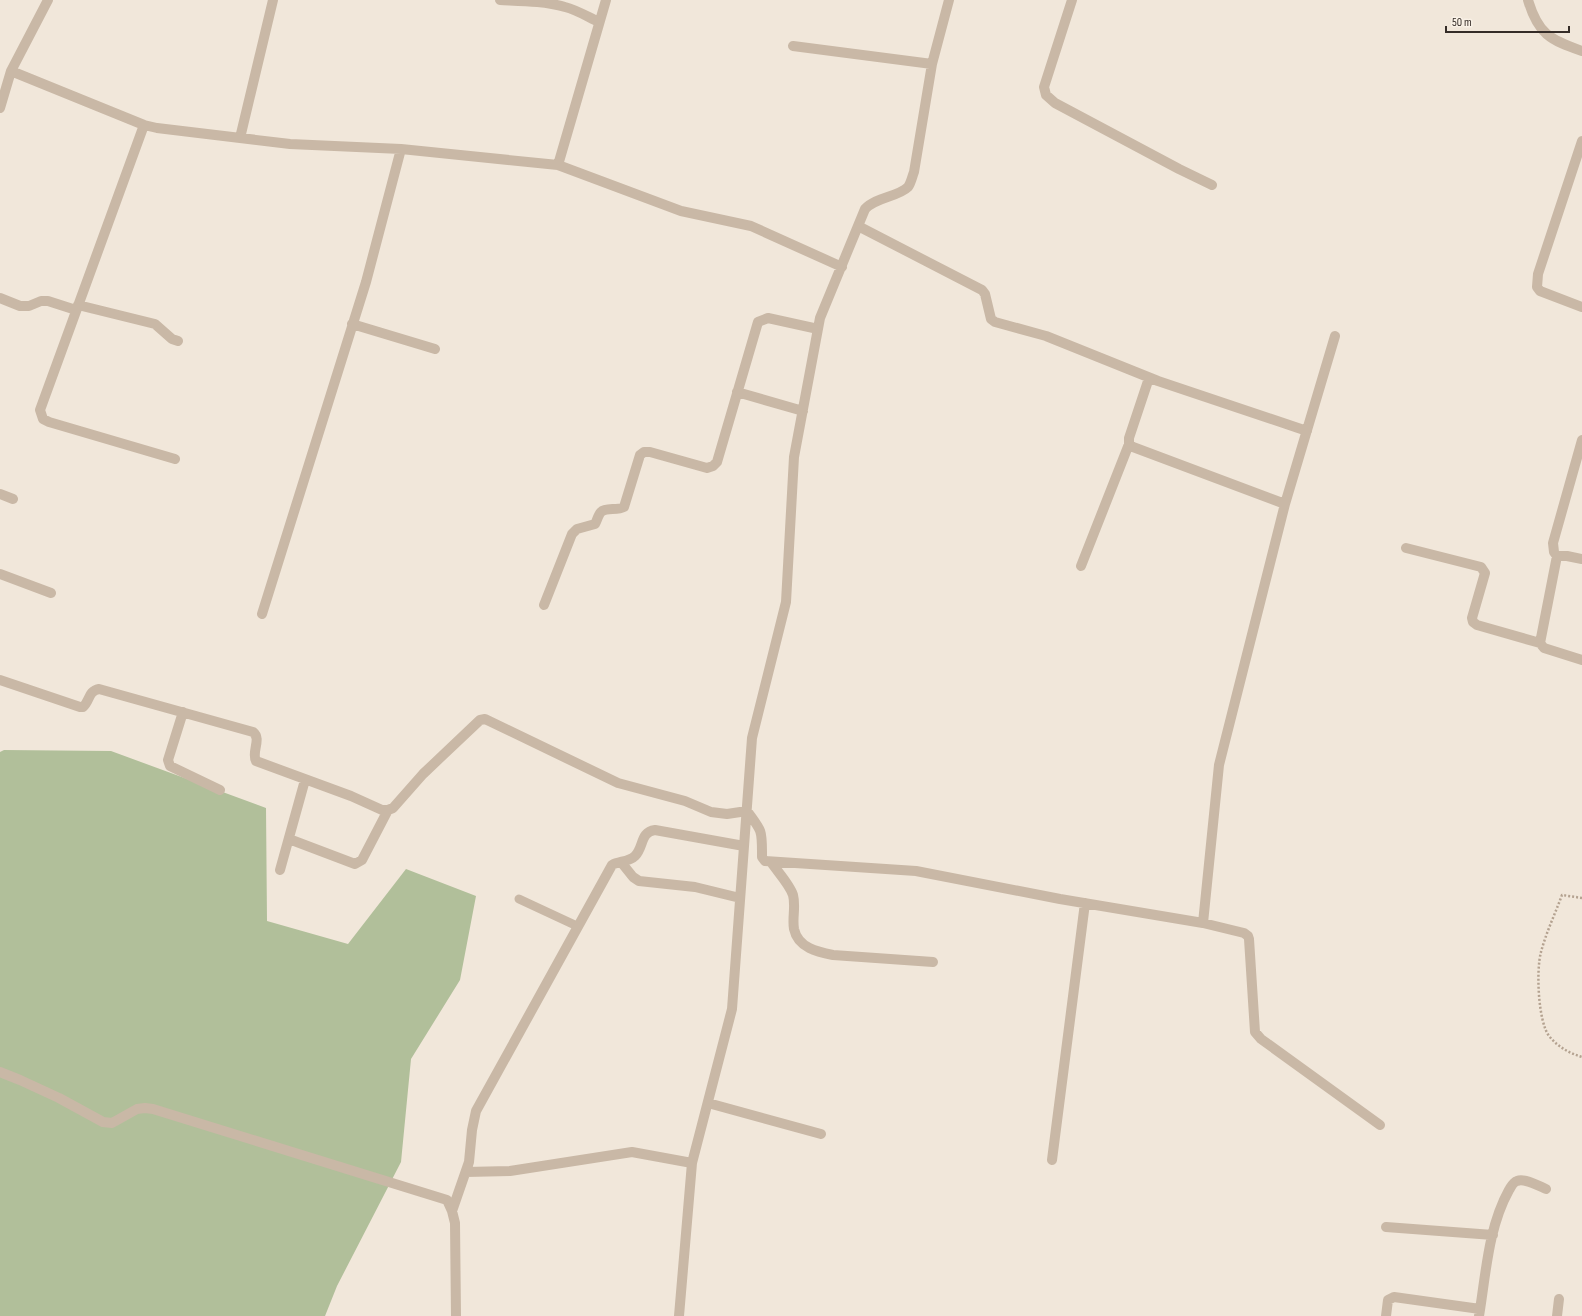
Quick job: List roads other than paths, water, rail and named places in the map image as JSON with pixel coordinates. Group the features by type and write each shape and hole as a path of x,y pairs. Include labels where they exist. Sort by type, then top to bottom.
{"street":[{"path":"0,108 11,71 48,0"},
{"path":"240,138 273,0"},
{"path":"500,0 546,2 556,4 567,7 599,22"},
{"path":"558,165 606,0"},
{"path":"679,1316 692,1163 732,1009 752,738 786,602 794,457 820,318 842,267 864,209 869,204 907,188 911,182 914,172 932,64 948,0"},
{"path":"1072,0 1044,87 1046,95 1055,103 1212,185"},
{"path":"1528,0 1533,15 1547,35 1559,43 1582,50"},
{"path":"793,46 932,64"},
{"path":"11,71 144,125 157,128 290,144 401,149 558,165 681,211 751,226 842,267"},
{"path":"144,125 41,406 41,415 43,419 49,422 175,459"},
{"path":"1582,142 1538,274 1537,287 1540,291 1582,307"},
{"path":"262,614 366,282 401,149"},
{"path":"858,226 982,290 985,294 991,319 994,322 1046,336 1149,378 1307,430"},
{"path":"0,298 20,306 29,306 41,301 48,301 155,324 172,339 178,341"},
{"path":"544,605 572,534 577,529 595,524 600,513 603,511 619,510 624,507 640,455 644,452 650,452 707,468 713,466 717,462 758,322 762,319 768,318 818,329"},
{"path":"352,324 435,349"},
{"path":"1202,923 1219,765 1285,504 1335,336"},
{"path":"1080,566 1129,444 1129,438 1149,378"},
{"path":"737,392 803,411"},
{"path":"1540,643 1557,556 1554,552 1553,543 1582,440"},
{"path":"1129,444 1285,504"},
{"path":"0,494 13,499"},
{"path":"1406,548 1482,567 1485,573 1472,622 1477,625 1540,643 1544,648 1582,660"},
{"path":"1557,556 1582,559"},
{"path":"0,574 51,593"},
{"path":"0,680 80,707 86,705 90,693 98,689 253,732 256,734 257,738 254,757 256,761 351,796 382,810 393,808 423,774 480,720 485,719 618,783 685,801 711,812 720,814 747,811"},
{"path":"183,712 168,763 220,790"},
{"path":"280,870 306,780"},
{"path":"289,839 355,864 362,860 388,810"},
{"path":"747,811 760,827 762,834 762,857 765,861 916,871 1085,903 1202,923 1244,933 1249,939 1255,1032 1261,1040 1380,1125"},
{"path":"452,1211 469,1162 472,1130 476,1111 612,865 634,858 637,855 647,833 655,830 744,846"},
{"path":"621,862 633,877 639,881 695,887 740,898"},
{"path":"771,862 792,892 794,902 794,930 797,936 808,948 820,953 833,955 933,962"},
{"path":"1052,1160 1085,903"},
{"path":"0,1072 59,1098 103,1122 112,1123 137,1109 153,1109 447,1200 455,1223 456,1316"},
{"path":"708,1103 821,1134"},
{"path":"466,1172 510,1171 632,1152 692,1163"},
{"path":"1386,1316 1388,1300 1394,1297 1480,1312 1495,1223 1500,1208 1514,1183 1518,1180 1546,1189"},
{"path":"1386,1228 1493,1235"},
{"path":"1556,1316 1559,1299"}],"lane":[{"path":"519,899 577,926"}]}
